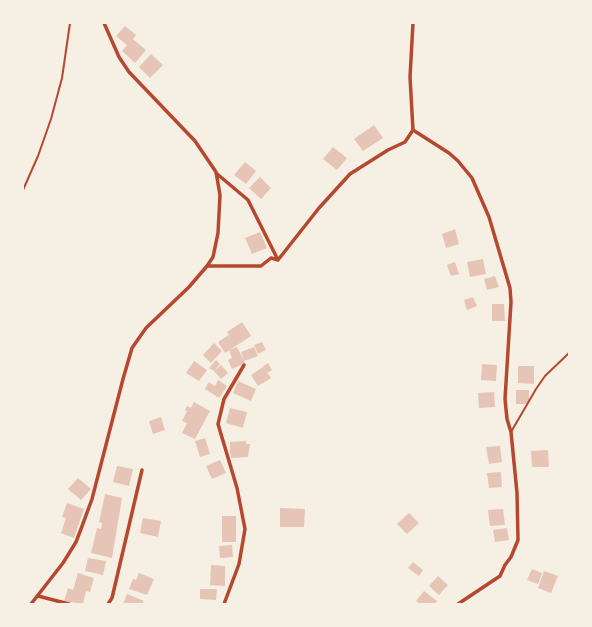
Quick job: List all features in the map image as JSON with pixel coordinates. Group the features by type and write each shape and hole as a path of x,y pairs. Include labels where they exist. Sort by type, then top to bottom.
{"street":[{"path":"104,23 119,57 129,72 195,141 216,172 248,200 278,260"},
{"path":"278,260 319,208 350,174 388,150 405,142 413,130 410,77 413,23"},
{"path":"413,130 449,153 458,161 472,178 489,217 508,275 511,302 505,399 507,419 511,432 518,523 515,550 500,576 458,604"},
{"path":"31,604 63,563 81,529 92,499 132,348 146,328 190,287 207,266 216,249 220,195 216,172"},
{"path":"207,266 261,266 272,258 278,260"},
{"path":"224,604 239,564 245,529 237,488 218,424 224,399 244,366"},
{"path":"108,604 112,598 142,470"},
{"path":"38,596 69,604"}],"lane":[{"path":"23,190 38,156 51,119 62,78 70,23"},
{"path":"511,432 545,376 569,353"}],"building":[{"path":"125,26 136,35 133,39 146,50 135,63 122,51 127,45 116,36"},
{"path":"151,54 163,65 150,78 139,67"},
{"path":"374,125 383,138 363,151 354,139"},
{"path":"333,147 347,158 337,170 323,159"},
{"path":"245,162 256,171 246,184 234,175"},
{"path":"260,177 271,188 261,199 249,188"},
{"path":"455,229 459,244 446,248 442,234"},
{"path":"260,232 267,248 252,254 245,238"},
{"path":"483,259 486,274 470,277 467,262"},
{"path":"455,262 459,274 451,276 447,265"},
{"path":"495,276 499,287 487,290 484,279"},
{"path":"473,297 477,306 467,310 464,300"},
{"path":"492,304 504,304 505,321 492,321"},
{"path":"242,322 251,336 225,353 218,342 229,335 227,332"},
{"path":"262,342 266,350 258,354 254,345"},
{"path":"214,343 222,351 211,363 203,355"},
{"path":"237,347 245,363 232,369 228,360 232,358 229,350"},
{"path":"254,347 258,356 244,361 241,352"},
{"path":"216,360 220,364 214,371 209,368"},
{"path":"194,361 207,370 199,381 186,373"},
{"path":"268,363 272,370 267,373 263,366"},
{"path":"482,364 497,365 496,381 481,380"},
{"path":"221,365 228,373 221,379 214,371"},
{"path":"518,366 534,366 534,384 518,383"},
{"path":"263,367 271,378 258,386 251,375"},
{"path":"218,380 227,386 219,398 205,389 209,382 215,386"},
{"path":"238,381 256,389 251,401 233,393"},
{"path":"516,390 529,390 529,404 516,404"},
{"path":"494,392 495,407 479,408 478,393"},
{"path":"194,402 210,411 195,439 182,433 187,423 182,421 187,411 185,410 187,406 191,408"},
{"path":"230,408 247,412 243,428 226,423"},
{"path":"161,417 165,430 153,434 149,421"},
{"path":"205,438 210,454 200,457 195,441"},
{"path":"246,441 246,444 250,444 248,457 231,458 230,442"},
{"path":"500,446 502,462 489,464 486,447"},
{"path":"548,450 549,467 532,467 531,451"},
{"path":"220,460 226,473 212,479 206,466"},
{"path":"117,466 133,469 129,486 113,482"},
{"path":"501,472 502,487 489,488 487,473"},
{"path":"78,478 91,489 81,500 68,489"},
{"path":"105,494 122,498 112,558 91,553 97,528 101,529 102,523 99,522"},
{"path":"67,503 84,509 74,538 61,533 66,518 62,517"},
{"path":"280,508 305,509 304,527 280,527"},
{"path":"503,509 505,525 490,526 488,510"},
{"path":"409,513 419,523 407,534 397,524"},
{"path":"222,516 236,516 236,542 222,542"},
{"path":"143,518 161,521 158,537 140,533"},
{"path":"507,528 509,540 495,542 493,530"},
{"path":"232,545 233,557 220,558 219,546"},
{"path":"88,558 106,561 103,575 85,571"},
{"path":"413,562 423,570 419,576 408,568"},
{"path":"211,565 225,566 225,586 210,585"},
{"path":"532,569 542,573 538,584 527,580"},
{"path":"544,571 558,576 551,593 538,588"},
{"path":"78,573 94,578 90,592 86,591 83,604 64,601 68,588 73,590"},
{"path":"139,573 154,579 147,595 129,589 133,579 136,580"},
{"path":"438,576 448,585 439,595 429,586"},
{"path":"200,589 217,589 216,600 200,599"},
{"path":"424,591 437,601 435,604 420,604 416,601"},
{"path":"127,594 144,601 142,604 123,604"}]}
